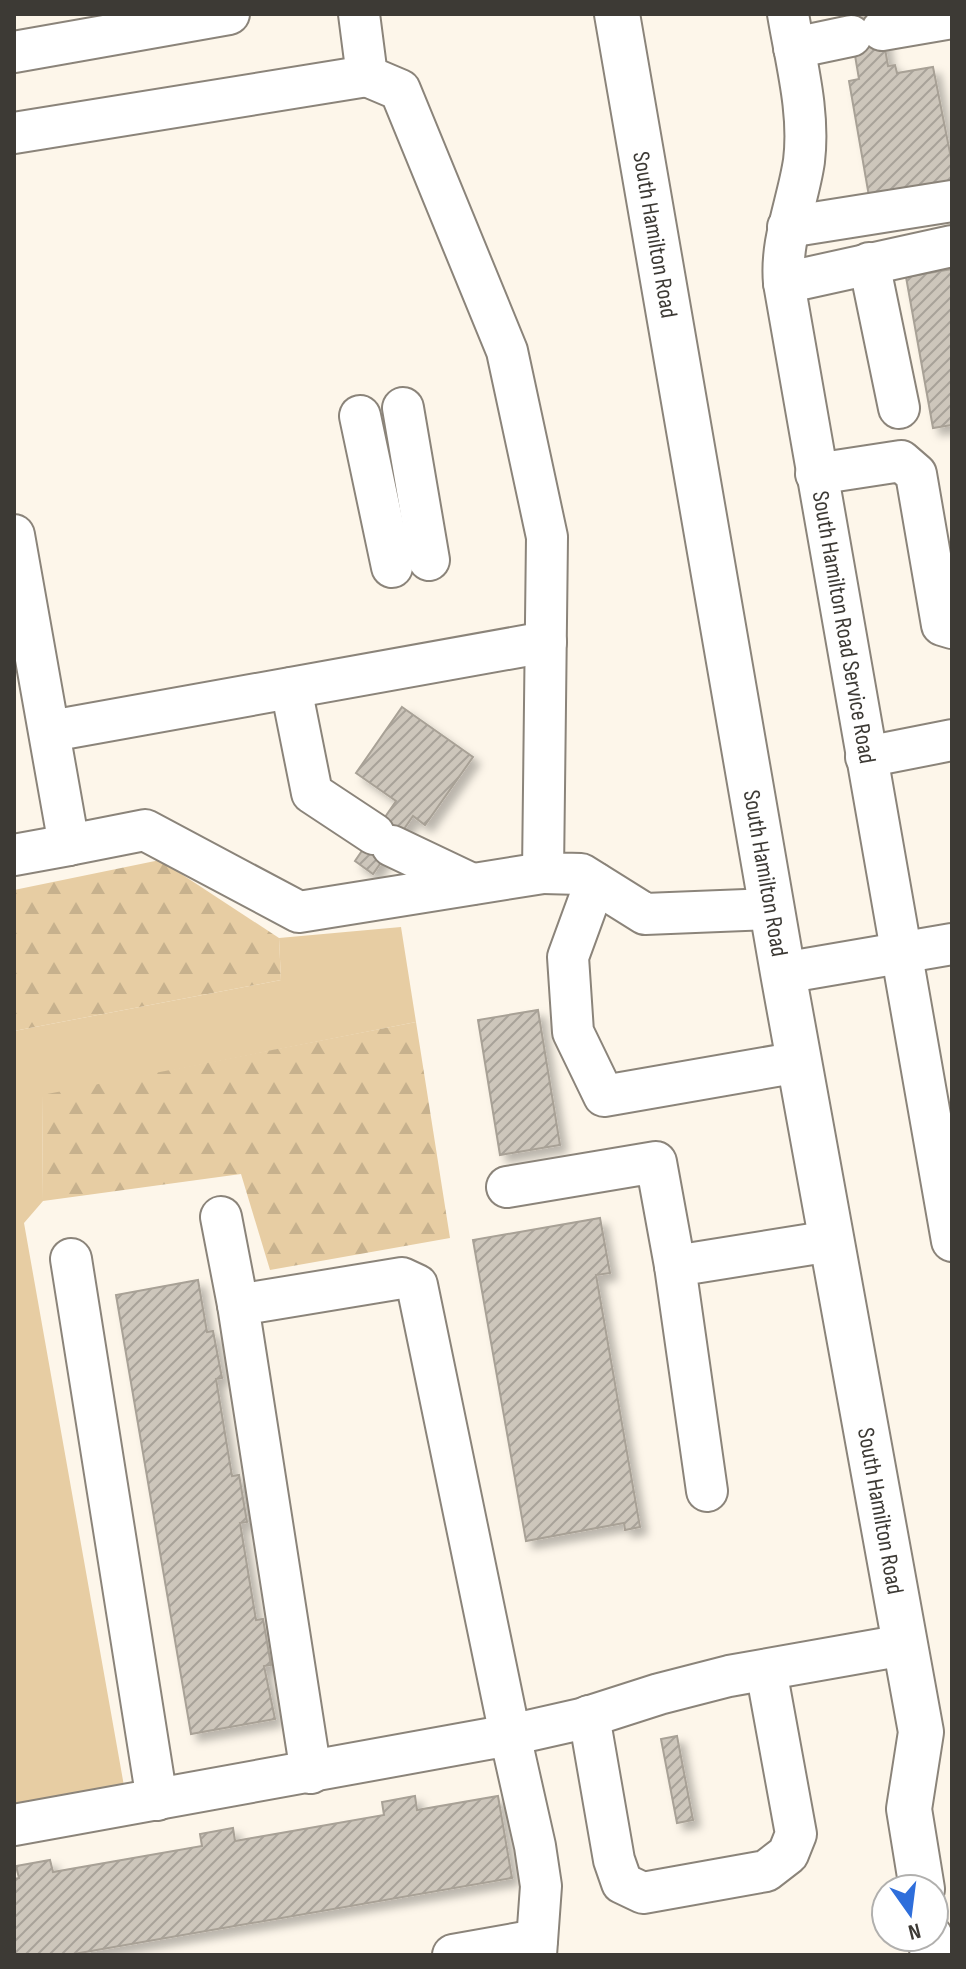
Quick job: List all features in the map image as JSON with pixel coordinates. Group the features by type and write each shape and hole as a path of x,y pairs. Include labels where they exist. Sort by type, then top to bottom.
{"main road":[{"name":"South Hamilton Road","path":"617,14 783,973 921,1732 909,1809 919,1873"},
{"name":"South Hamilton Road","path":"921,1732 952,1771"}],"street":[{"path":"14,52 229,14"},
{"path":"359,14 367,76"},
{"path":"791,31 866,33 952,18"},
{"name":"South Hamilton Road Service Road","path":"791,31 806,115 804,162 788,227 784,283 952,1241"},
{"path":"14,133 367,76 400,90 507,351 547,537 543,873"},
{"path":"788,227 952,201"},
{"path":"784,283 952,246"},
{"path":"869,263 899,408"},
{"path":"360,416 411,563 403,408"},
{"path":"816,474 901,461 916,474 942,625 952,628"},
{"path":"14,535 69,845"},
{"path":"51,731 546,642"},
{"path":"291,688 312,793 383,840 472,884"},
{"path":"866,757 952,740"},
{"path":"14,855 145,830 299,912 543,873 581,874 645,914 772,909"},
{"path":"595,883 568,957 573,1032 604,1096 799,1062"},
{"path":"783,973 952,944"},
{"path":"507,1187 656,1162 675,1266 707,1491"},
{"path":"221,1217 238,1305 311,1773"},
{"path":"675,1266 831,1241"},
{"path":"71,1259 157,1800"},
{"path":"238,1305 402,1278 417,1285 541,1886 537,1948 453,1955"},
{"path":"14,1825 510,1735 589,1716 659,1694 766,1670 904,1645"},
{"path":"589,1716 614,1860 622,1883 643,1893 766,1871 788,1854 796,1834 766,1670"}],"green space":[{"path":"160,860 279,938 281,980 14,1031 14,890"},
{"path":"401,927 416,1022 42,1096 43,1201 24,1223 124,1786 14,1803 14,1031 281,980 279,938"},
{"path":"416,1022 450,1238 270,1270 241,1174 43,1201 42,1095"}],"building":[{"path":"848,14 879,14 888,66 895,65 897,73 933,67 952,163 952,188 870,202 849,81 859,79"},
{"path":"952,269 952,425 933,428 906,277"},
{"path":"402,707 473,757 425,825 413,816 373,874 355,861 396,801 356,773"},
{"path":"538,1010 560,1145 500,1155 478,1020"},
{"path":"600,1218 610,1273 596,1275 640,1527 625,1530 624,1523 526,1541 473,1240"},
{"path":"198,1280 207,1332 213,1331 222,1378 216,1379 232,1476 239,1475 247,1522 240,1523 256,1620 263,1619 271,1665 264,1666 275,1719 191,1734 116,1295"},
{"path":"677,1736 693,1820 677,1823 661,1739"},
{"path":"415,1796 417,1810 498,1796 512,1878 68,1955 14,1955 14,1879 19,1878 16,1866 50,1860 53,1872 202,1846 200,1834 233,1828 235,1841 384,1815 382,1802"}]}
